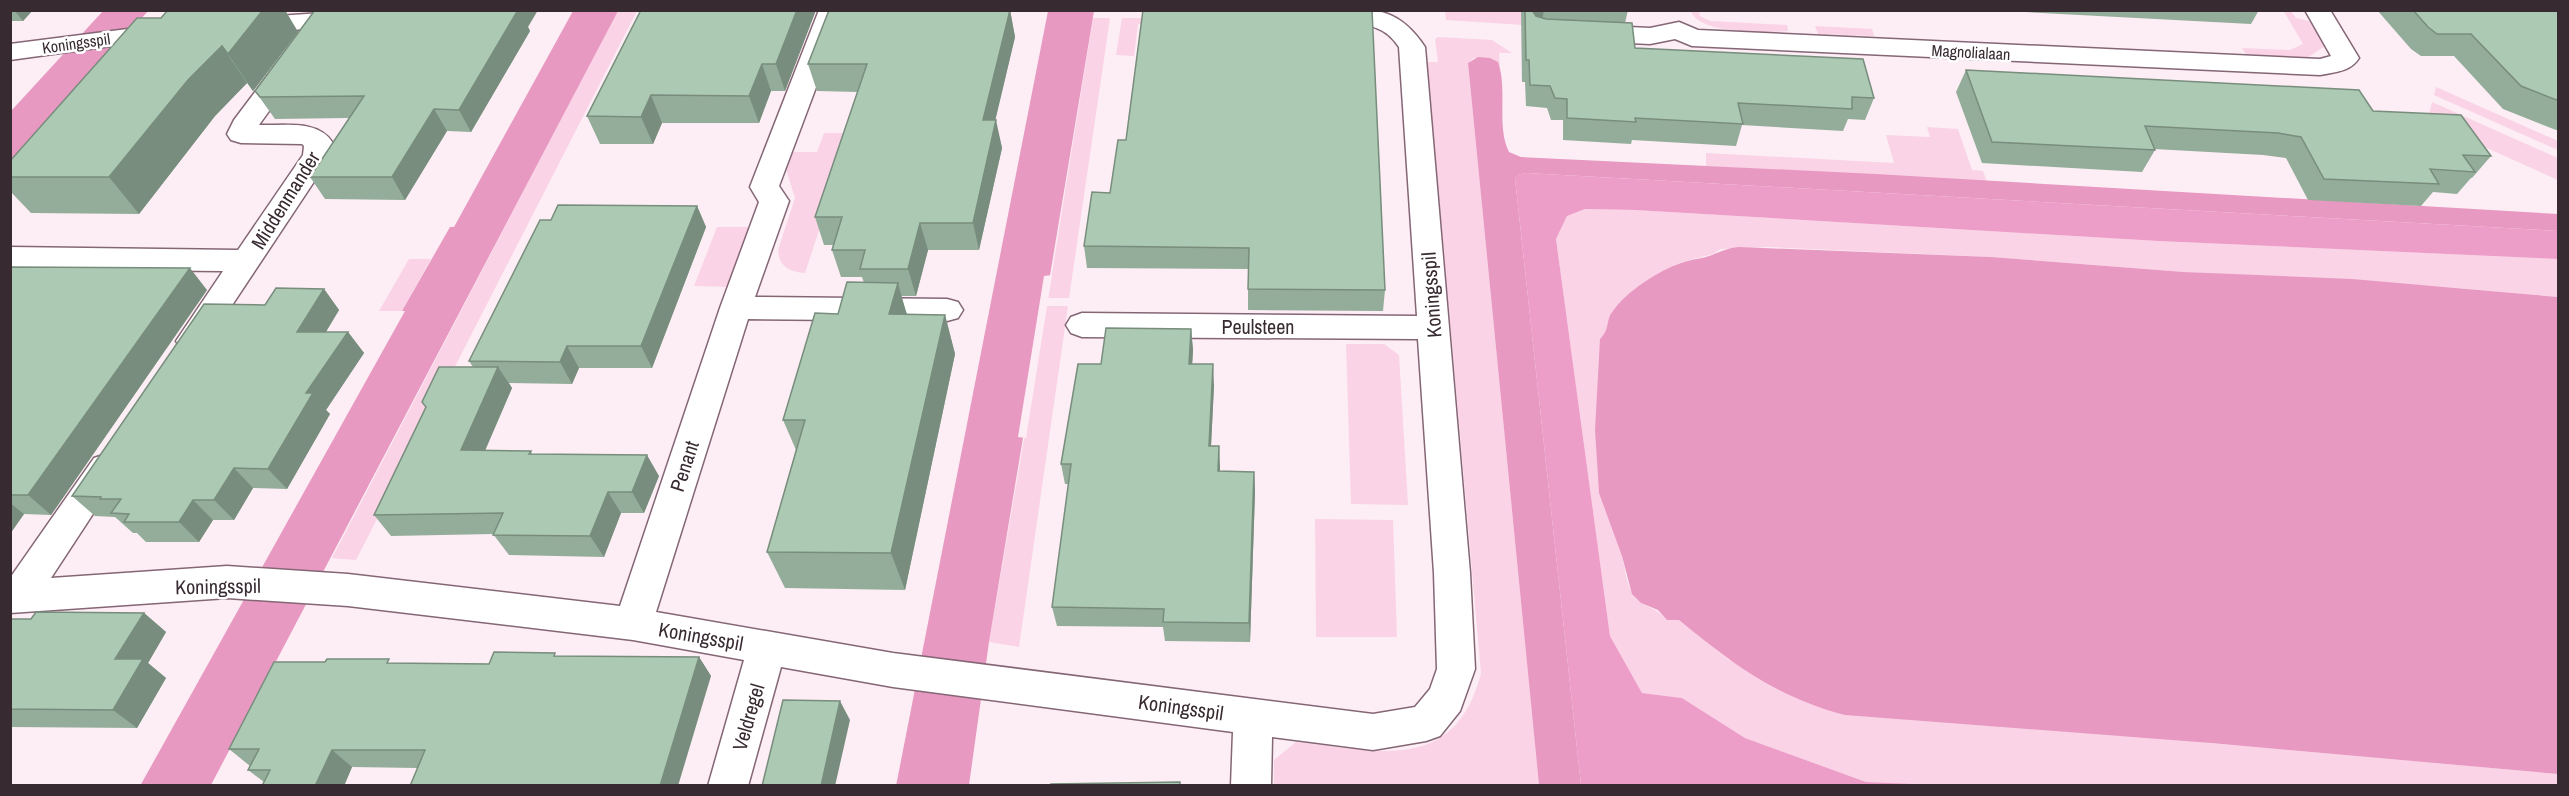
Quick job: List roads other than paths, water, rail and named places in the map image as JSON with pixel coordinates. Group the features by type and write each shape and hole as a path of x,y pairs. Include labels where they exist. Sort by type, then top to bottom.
{"street":[{"name":"Penant","path":"633,624 736,308 774,201 764,187 832,10"},
{"name":"Magnolialaan","path":"1563,32 1650,36 1675,20 1692,38 2320,67 2337,64 2346,58 2317,10"},
{"name":"Koningsspil","path":"15,597 227,582 324,588 633,624 893,670 1373,732 1426,723 1446,699 1456,669 1452,573 1412,47 1398,28 1374,17 1302,14"},
{"path":"223,28 303,18 377,17"},
{"name":"Middenmander","path":"173,369 318,156 319,143 308,135 241,134 303,18"},
{"name":"Koningsspil","path":"10,52 142,34 190,30"},
{"name":"Middenmander","path":"10,258 247,261"},
{"path":"736,308 947,310"},
{"name":"Peulsteen","path":"1082,325 1434,328"},
{"path":"15,597 120,448"},
{"name":"Veldregel","path":"728,786 768,648"},
{"path":"1251,786 1253,717"}]}
